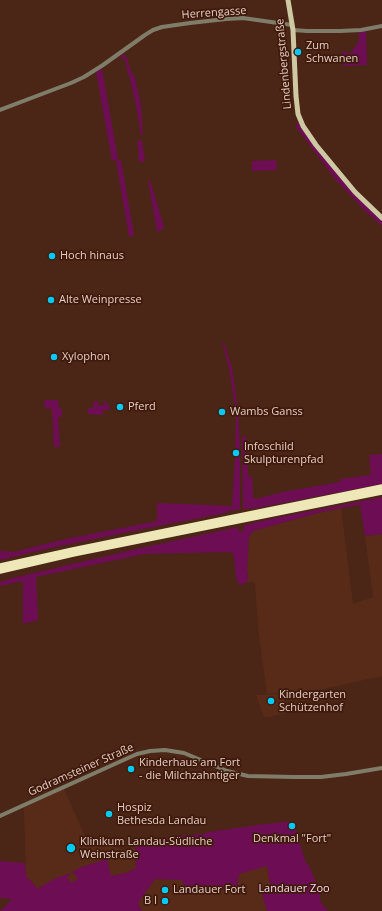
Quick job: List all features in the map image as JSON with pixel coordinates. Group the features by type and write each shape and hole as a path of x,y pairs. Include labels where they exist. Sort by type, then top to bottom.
{"highway":[{"path":"0,566 382,487"},
{"path":"0,571 66,556 382,492"}],"main road":[{"name":"Lindenbergstraße","path":"288,0 293,28 297,108 303,126 316,145 355,192 382,218"}],"street":[{"name":"Herrengasse","path":"0,110 77,80 98,68 153,30 162,27 242,18 307,31 361,30 382,26"},
{"name":"Godramsteiner Straße","path":"0,816 128,758 154,751 165,750 184,753 227,771 248,776 291,777 340,775 382,768"}],"shaded area":[{"path":"341,508 353,604 373,597 365,536 382,534 382,676 323,689 267,694 258,627 255,582 247,582 249,537 253,531"},
{"name":"Kindergarten Schützenhof","path":"284,694 284,713 264,717 256,695"},
{"name":"Klinikum Landau-Südliche Weinstraße","path":"64,789 84,834 122,850 135,847 136,868 126,873 40,892 26,876 24,808"},
{"path":"267,865 271,891 266,907 267,911 142,911 138,903 155,879 182,880 237,888 239,874"}],"green space":[{"path":"359,31 366,31 367,65 343,66 342,51 350,54 359,41"},
{"path":"125,55 127,58 132,75 134,74 141,105 143,135 141,135 135,100 125,60 122,57 117,58"},
{"path":"102,68 118,159 112,161 96,72"},
{"path":"297,122 355,195 382,221 382,226 366,212 335,179 296,127"},
{"path":"142,140 145,161 142,162 139,161 137,141"},
{"path":"121,160 134,235 129,237 116,161"},
{"path":"276,160 277,170 252,171 252,161"},
{"path":"148,180 150,180 164,227 157,232"},
{"path":"222,342 224,343 232,368 237,405 235,406 229,369"},
{"path":"44,400 58,400 59,408 62,409 62,417 58,417 60,447 54,447 52,409 45,408"},
{"path":"94,401 98,401 98,406 104,405 104,401 106,401 110,410 103,410 103,415 88,414 88,408 93,408"},
{"path":"236,410 238,411 240,452 240,509 50,548 0,560 0,551 14,552 61,540 157,521 157,503 232,506"},
{"path":"246,436 248,477 252,476 253,497 256,499 283,492 340,482 340,479 371,475 369,455 382,454 382,484 251,509 243,509 242,438"},
{"path":"382,497 382,534 365,536 360,505 318,513 253,531 249,537 247,570 248,579 247,582 241,585 238,583 236,578 234,557 231,552 144,554 36,577 38,620 23,624 23,581 0,586 0,582 13,578 137,549 238,527 238,531 243,532 244,525"},
{"name":"Landauer Zoo","path":"293,821 306,863 309,866 320,892 320,901 328,911 267,911 262,894 271,891 267,866 239,874 237,888 186,893 182,880 155,879 138,903 142,911 0,911 12,899 0,898 0,861 25,863 26,876 40,891 39,886 70,873 67,877 71,883 78,879 74,873 72,874 72,872 81,867 107,858 111,876 126,873 136,868 135,842"}],"place":[{"name":"Zum Schwanen","path":"298,52"},
{"name":"Hoch hinaus","path":"52,256"},
{"name":"Alte Weinpresse","path":"51,300"},
{"name":"Xylophon","path":"54,357"},
{"name":"Pferd","path":"120,407"},
{"name":"Wambs Ganss","path":"222,412"},
{"name":"Infoschild Skulpturenpfad","path":"236,453"},
{"name":"Kindergarten Schützenhof","path":"271,701"},
{"name":"Kinderhaus am Fort - die Milchzahntiger","path":"131,769"},
{"name":"Hospiz Bethesda Landau","path":"109,814"},
{"name":"Denkmal \"Fort\"","path":"292,826"},
{"name":"Klinikum Landau-Südliche Weinstraße","path":"71,848"},
{"name":"Landauer Fort","path":"165,890"},
{"name":"B I","path":"165,901"}]}
